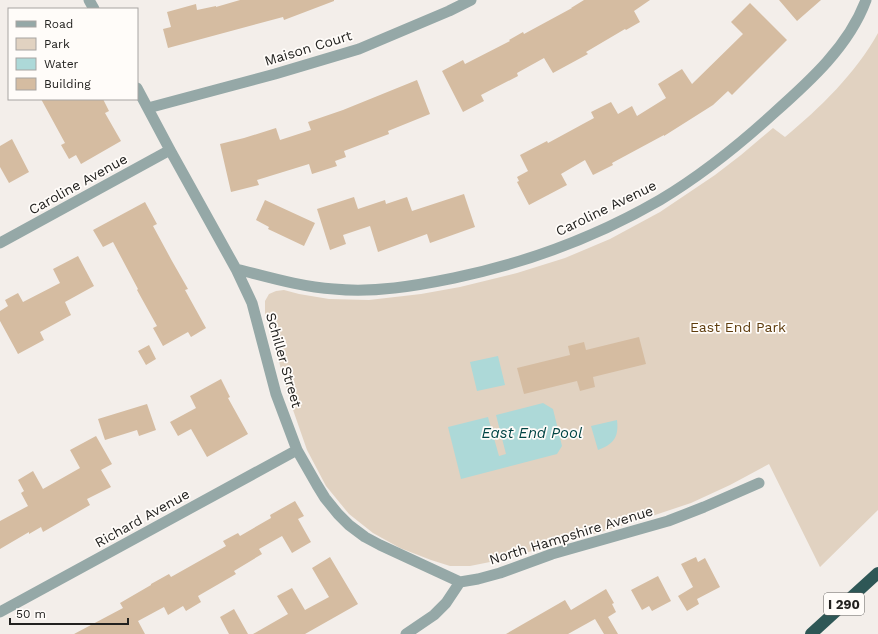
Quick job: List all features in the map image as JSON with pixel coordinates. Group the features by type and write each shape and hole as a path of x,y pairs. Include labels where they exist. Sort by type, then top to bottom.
{"highway":[{"path":"860,590 878,567"},
{"name":"I 290","path":"811,634 878,573"}],"street":[{"name":"Maison Court","path":"148,108 275,74 359,48 449,11 471,0"},
{"name":"Caroline Avenue","path":"236,269 299,284 334,289 371,290 402,287 481,272 521,261 593,234 628,217 690,180 723,156 765,122 801,89 830,58 849,33 866,0"},
{"name":"Schiller Street","path":"138,90 236,269 252,303 276,394 297,450 325,498 349,525 365,537 460,582"},
{"name":"Caroline Avenue","path":"0,244 170,150"},
{"name":"Richard Avenue","path":"0,612 297,450"},
{"name":"North Hampshire Avenue","path":"460,582 500,573 552,554 668,521 704,507 759,482"},
{"path":"406,634 434,615 446,603 460,582"}],"green space":[{"name":"East End Park","path":"878,33 878,510 820,567 769,464 730,485 691,503 588,536 495,561 470,566 450,566 400,548 373,533 349,514 326,486 307,450 292,407 265,313 265,301 269,294 284,290 329,299 369,300 421,294 460,287 517,273 565,258 610,239 660,212 715,175 773,128 785,137 824,102 848,76 869,48"}],"water":[{"path":"498,356 505,385 477,391 470,362"},
{"name":"East End Pool","path":"543,403 553,409 562,446 557,454 461,479 448,427 488,417 499,456 506,454 496,415"},
{"path":"617,420 617,431 614,439 608,445 598,450 591,426"}],"building":[{"path":"240,0 334,1 284,20 283,17 168,48 163,29 171,27 167,12 196,4 197,10 216,7"},
{"path":"584,0 650,0 634,11 640,22 586,52 588,54 553,73 544,58 517,73 518,76 481,95 484,101 463,112 442,71 463,60 465,64 510,41 509,40 523,32 524,34"},
{"path":"779,0 821,0 797,21"},
{"path":"750,3 787,40 732,95 728,91 713,105 664,136 612,163 613,165 593,175 585,160 561,174 567,185 529,205 517,182 519,181 517,177 528,171 520,155 547,141 548,143 594,118 591,112 611,102 618,114 632,106 637,116 666,98 658,84 682,69 692,84 743,34 731,22"},
{"path":"417,80 430,114 388,131 389,134 344,151 346,157 335,161 337,166 312,174 309,164 257,180 259,185 231,192 220,144 276,128 280,140 311,130 308,122 343,110"},
{"path":"42,100 104,100 109,111 105,113 121,141 81,164 76,155 69,159 61,145 65,143"},
{"path":"12,139 29,172 9,183 0,167 0,146"},
{"path":"464,194 475,227 430,243 427,234 378,252 370,226 343,235 346,244 330,250 317,209 354,197 358,209 385,200 386,204 407,197 412,211"},
{"path":"265,200 315,223 304,246 268,229 269,227 256,220"},
{"path":"145,202 157,224 153,226 188,289 185,290 206,328 191,337 188,332 163,346 153,328 157,326 113,242 103,247 93,230"},
{"path":"78,256 94,286 65,302 71,315 40,332 44,340 18,354 0,321 0,311 8,306 5,300 18,293 23,302 60,283 53,269"},
{"path":"639,337 646,364 593,377 595,387 580,391 577,381 524,394 517,368 570,355 568,346 584,342 586,350"},
{"path":"149,345 156,359 146,365 138,351"},
{"path":"221,379 230,397 228,398 248,434 207,457 191,429 178,436 170,422 196,408 190,396"},
{"path":"147,404 156,430 139,436 137,430 105,440 98,419"},
{"path":"96,436 112,464 101,470 111,487 87,499 90,505 43,532 41,527 29,534 29,532 0,549 0,521 28,506 21,493 24,491 18,480 33,471 43,489 80,468 70,450"},
{"path":"295,501 304,516 298,519 311,542 292,553 282,536 259,549 262,554 234,571 236,574 198,596 201,602 186,611 183,606 168,615 164,607 138,621 145,634 74,634 123,608 120,603 151,584 169,574 171,577 226,546 223,541 238,533 240,536 271,518 270,515"},
{"path":"330,557 358,604 305,634 253,634 288,614 277,596 292,588 305,610 329,597 312,568"},
{"path":"696,557 698,562 705,558 720,587 697,599 699,604 687,611 678,596 693,587 681,564"},
{"path":"658,576 671,601 652,611 649,606 642,610 631,590"},
{"path":"606,589 614,603 612,604 616,612 608,617 618,634 604,634 595,619 568,634 506,634 565,600 571,610"},
{"path":"234,609 248,634 229,634 220,617"}]}
